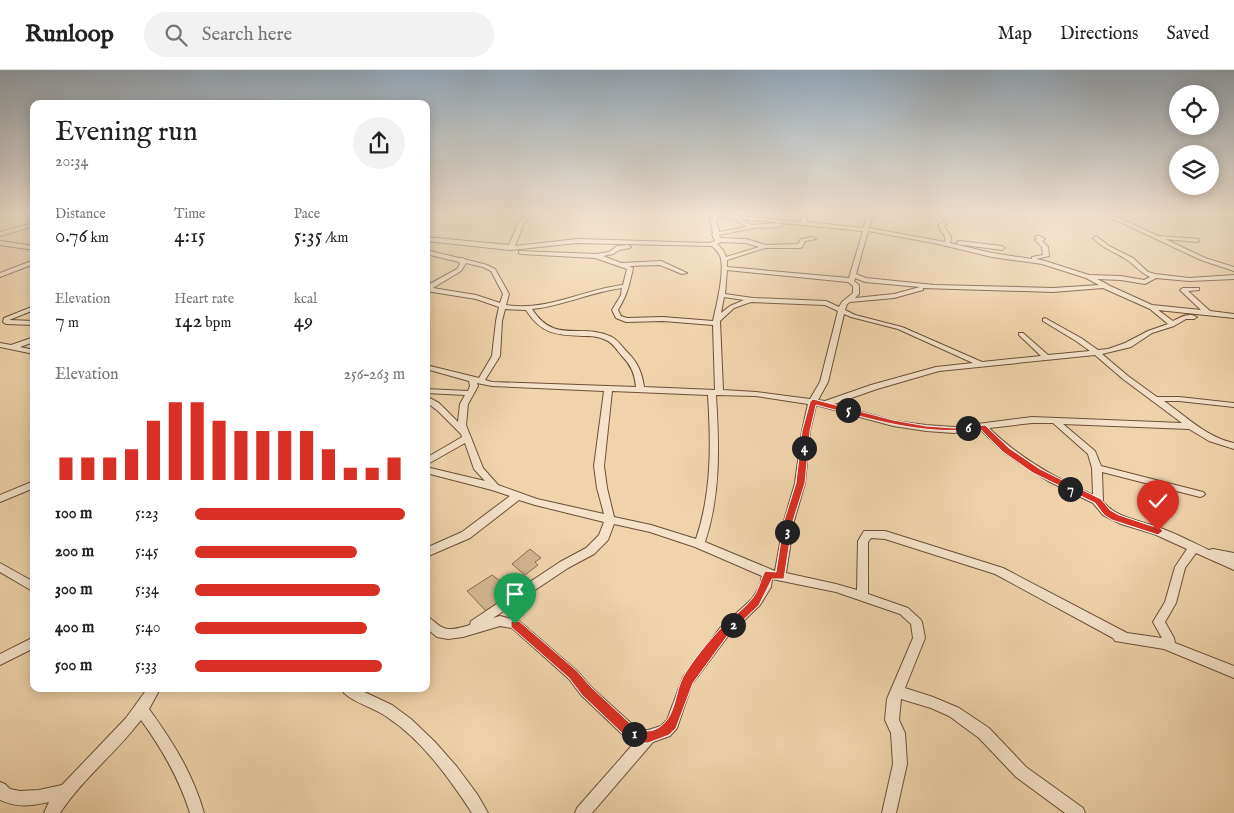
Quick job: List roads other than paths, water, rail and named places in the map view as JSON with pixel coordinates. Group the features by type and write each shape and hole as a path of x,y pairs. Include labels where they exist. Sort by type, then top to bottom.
{"street":[{"path":"430,251 447,247"},
{"path":"494,247 524,247"},
{"path":"513,248 529,253 596,256 611,253 617,248 629,247"},
{"path":"699,544 708,523 713,481 717,321 724,288 724,259 719,247"},
{"path":"724,259 764,247 776,247"},
{"path":"430,624 441,632 463,632 500,621 515,624 573,675 586,691 628,730 638,737 648,737 665,731 672,724 688,681 724,632 756,602 774,575 800,483 806,431 813,402 824,382 842,309 844,304 856,294 857,289 852,278 860,247"},
{"path":"955,247 1044,262 1088,277 1151,307 1172,324"},
{"path":"990,247 1002,248"},
{"path":"1012,258 1028,256 1038,259 1046,256 1045,247"},
{"path":"1106,247 1132,260 1144,271 1156,276 1206,279 1234,277"},
{"path":"1176,247 1202,259 1234,269"},
{"path":"430,252 461,259 493,270 506,294 496,356 469,393 461,414 466,435 479,469 495,487"},
{"path":"596,256 623,264 661,263 684,273"},
{"path":"430,287 459,270 463,264 461,259"},
{"path":"0,273 30,264"},
{"path":"623,264 630,269 626,286 615,310 615,315 622,319 717,321 732,307 753,300"},
{"path":"723,268 950,288 1046,290 1108,287"},
{"path":"1088,277 1121,278 1145,282 1156,276"},
{"path":"430,290 484,299 503,308 528,308 573,300 596,290 626,286"},
{"path":"850,300 894,296 912,290 950,288"},
{"path":"1197,289 1183,290 1211,313 1234,322"},
{"path":"721,295 753,300 826,303 862,319 900,328 980,363"},
{"path":"1151,307 1234,316"},
{"path":"528,308 541,325 547,329 571,334 602,336 614,342 633,361 640,375 640,388"},
{"path":"0,328 4,320 30,310"},
{"path":"826,404 874,387 939,369 980,363 1012,362 1061,354 1096,353 1123,347 1150,332 1185,317 1212,318 1221,316"},
{"path":"4,320 30,323"},
{"path":"1045,320 1096,353 1142,392 1156,399 1209,439 1234,446"},
{"path":"1021,334 1046,357"},
{"path":"0,351 30,340"},
{"path":"0,345 30,351"},
{"path":"1061,354 1091,358 1107,364"},
{"path":"430,368 492,384 715,391 813,402 893,423 926,428 954,430 1015,421 1054,420 1190,426"},
{"path":"463,632 564,565 590,551 604,537 610,520 599,466 608,388"},
{"path":"430,391 469,393"},
{"path":"1156,399 1179,399 1234,405"},
{"path":"430,400 438,404 444,414 466,435"},
{"path":"1054,420 1086,446 1096,460 1098,501"},
{"path":"982,426 1006,450 1036,471 1098,501 1107,513 1115,518 1158,531 1234,566"},
{"path":"430,459 466,435"},
{"path":"1097,468 1200,494"},
{"path":"430,471 495,487 517,496 651,529 699,544 774,575 836,588 904,611 916,622 919,638 894,699 892,720 898,733 900,764 889,813"},
{"path":"0,499 30,486"},
{"path":"430,550 466,535 517,496"},
{"path":"862,597 863,541 868,534 885,536 999,571 1118,637 1169,645 1234,672"},
{"path":"1197,549 1234,557"},
{"path":"1169,645 1168,638 1159,622 1170,603 1180,567 1197,549"},
{"path":"0,567 30,586"},
{"path":"0,660 30,644"},
{"path":"51,813 64,792 142,710 153,692"},
{"path":"353,692 391,712 425,740 462,784 481,813"},
{"path":"897,692 954,712 984,734 1021,772 1078,813"},
{"path":"142,710 161,737 190,787 197,813"},
{"path":"582,813 648,737"},
{"path":"0,789 9,797 20,798 64,792"}]}
